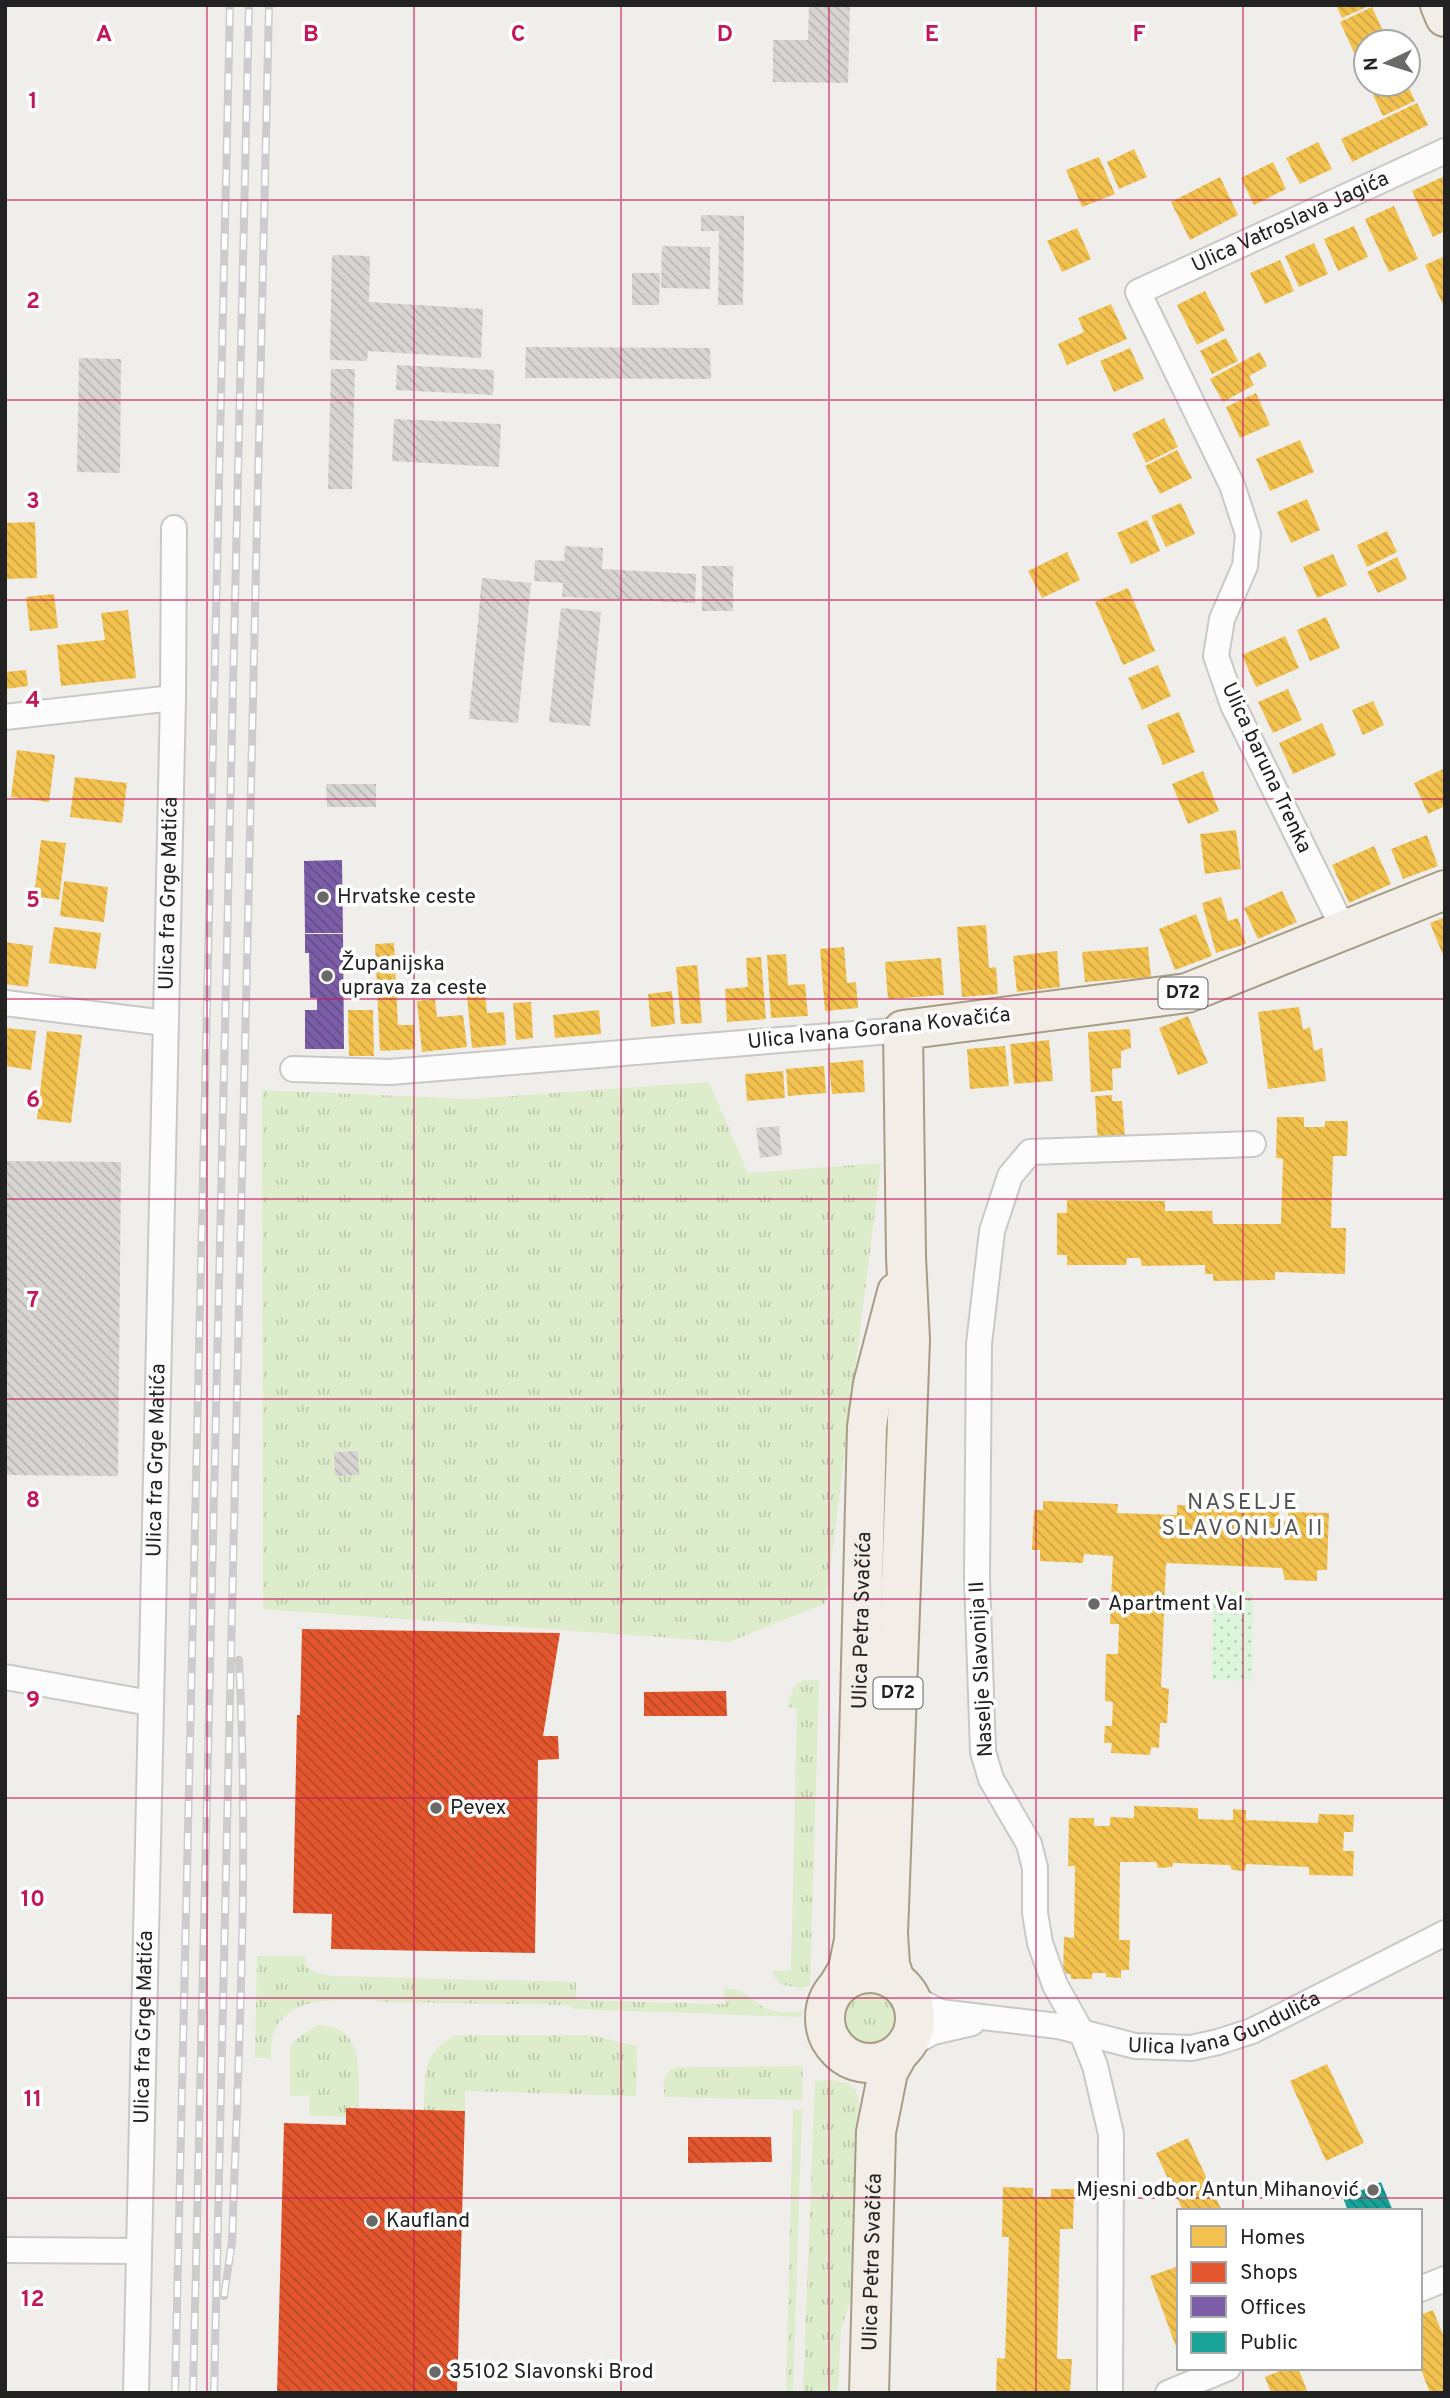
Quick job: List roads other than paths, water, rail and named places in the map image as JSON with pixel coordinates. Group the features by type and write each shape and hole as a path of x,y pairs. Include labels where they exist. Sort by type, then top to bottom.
{"main road":[{"path":"1440,5 1445,17"},
{"name":"Ulica Ivana Gorana Kovačića","path":"903,1030 1187,993 1445,890"},
{"name":"Ulica Petra Svačića","path":"902,1988 891,1965 888,1934 910,1340 906,1257 903,1030"},
{"name":"Ulica Petra Svačića","path":"838,1986 848,1969 854,1940 867,1427 873,1384 906,1257"},
{"path":"838,1986 850,1977 865,1973 881,1974 902,1988"},
{"name":"D72","path":"838,1986 825,2009 825,2025 830,2040 837,2050 848,2058"},
{"name":"D72","path":"902,1988 915,2008 916,2021 913,2034 902,2050"},
{"path":"848,2058 873,2064 886,2061 902,2050"},
{"name":"Ulica Petra Svačića","path":"869,2393 876,2132 888,2072 902,2050"},
{"name":"Ulica Petra Svačića","path":"848,2058 866,2089 876,2132"}],"street":[{"name":"Ulica Vatroslava Jagića","path":"1138,292 1445,151"},
{"name":"Ulica baruna Trenka","path":"1138,292 1232,485 1248,534 1245,566 1222,619 1216,656 1233,705 1344,930"},
{"name":"Ulica fra Grge Matića","path":"136,2393 173,698 174,528"},
{"path":"5,717 173,698"},
{"path":"5,1003 165,1023"},
{"name":"Ulica Ivana Gorana Kovačića","path":"293,1069 390,1072 903,1030"},
{"name":"Naselje Slavonija II","path":"1110,2393 1111,2134 1095,2066 1082,2033 1055,1985 1040,1944 1035,1913 1035,1868 1029,1844 991,1780 983,1752 977,1578 979,1344 992,1231 1010,1176 1030,1152 1253,1144"},
{"path":"5,1677 150,1703"},
{"name":"Ulica Ivana Gundulića","path":"990,2020 1036,2023 1135,2046 1191,2048 1252,2031 1445,1933"},
{"path":"902,1988 940,2012 990,2020"},
{"path":"902,2050 946,2027 990,2020"},
{"path":"5,2250 139,2251"},
{"path":"1422,2288 1445,2279"},
{"path":"1168,2393 1223,2370"}],"railway":[{"path":"175,2393 230,5"},
{"path":"193,2393 249,5"},
{"path":"214,2393 269,5"},
{"path":"224,2296 232,2242 242,1951 243,1806 239,1660"}],"place":[{"name":"Hrvatske ceste","path":"323,897"},
{"name":"Županijska uprava za ceste","path":"327,976"},
{"name":"Apartment Val","path":"1094,1604"},
{"name":"Pevex","path":"436,1808"},
{"name":"Mjesni odbor Antun Mihanović","path":"1373,2190"},
{"name":"Kaufland","path":"372,2221"},
{"name":"35102 Slavonski Brod","path":"435,2372"}],"district":[{"name":"NASELJE SLAVONIJA II","path":"1243,1516"}]}
